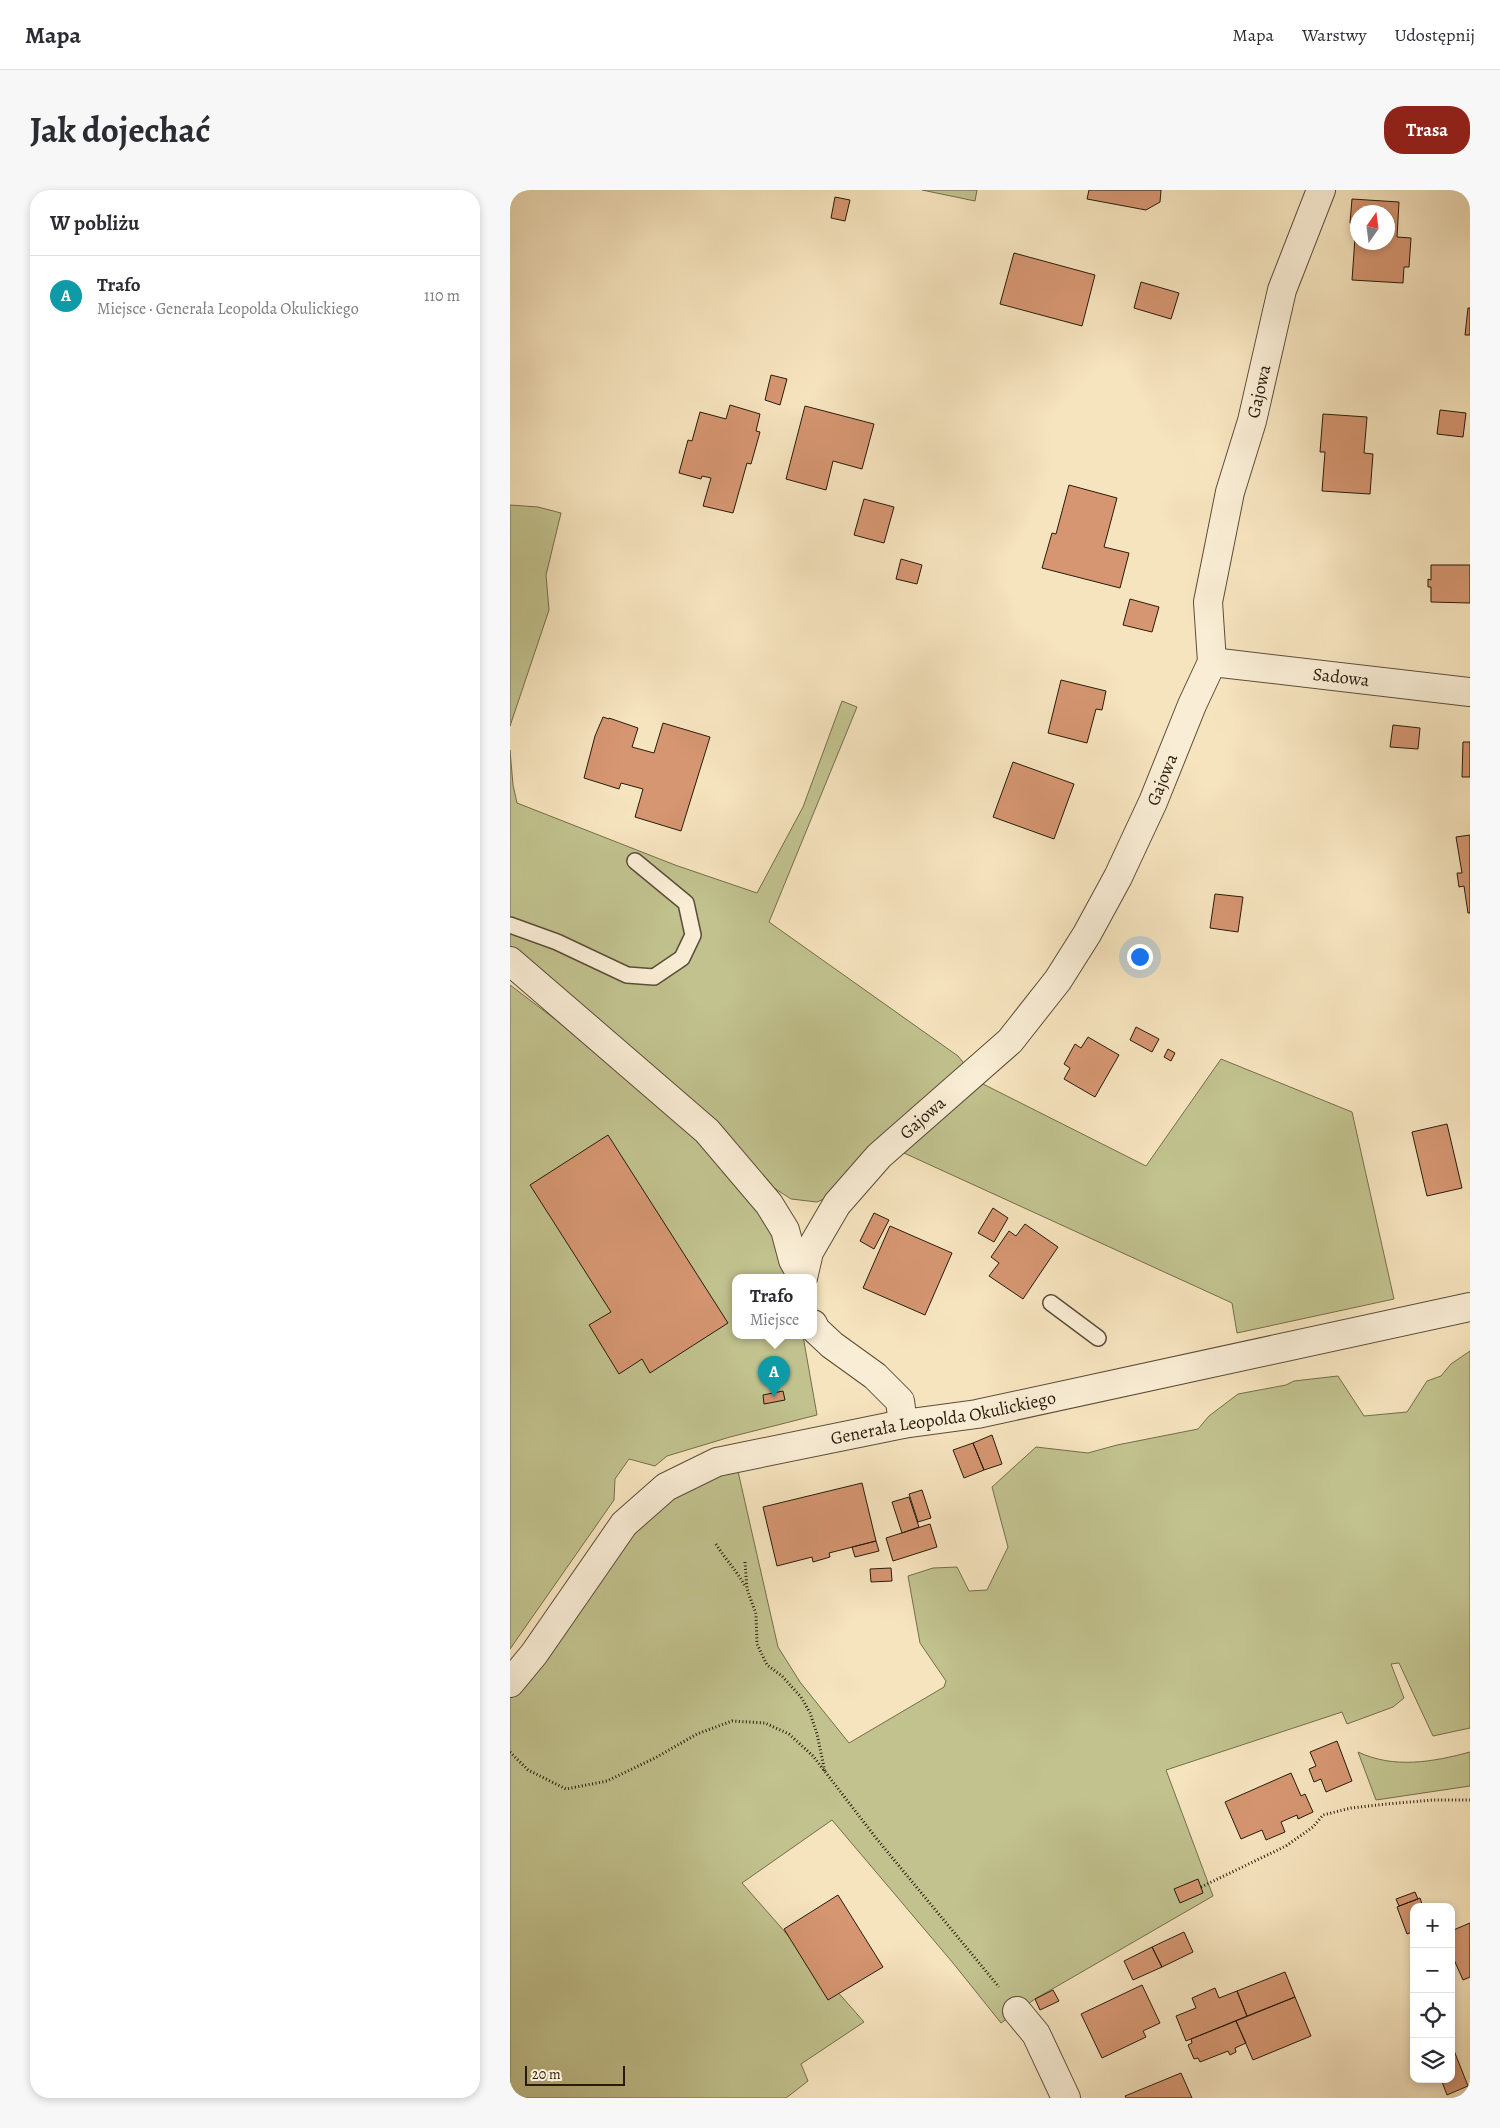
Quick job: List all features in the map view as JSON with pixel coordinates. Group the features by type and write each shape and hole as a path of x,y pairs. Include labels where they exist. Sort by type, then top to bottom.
{"street":[{"name":"Gajowa","path":"803,1274 809,1252 837,1204 879,1156 1010,1041 1058,980 1087,934 1118,877 1153,802 1212,662 1208,602 1230,492 1252,421 1282,290 1321,190"},
{"name":"Sadowa","path":"1212,662 1455,695"},
{"name":"Gajowa","path":"510,961 707,1132 769,1204 785,1230 793,1260 802,1274"},
{"name":"Generała Leopolda Okulickiego","path":"510,1682 534,1654 624,1524 666,1486 718,1462 903,1424 977,1414 1470,1307"},
{"path":"817,1331 832,1345 875,1376 900,1401 903,1424"},
{"path":"1017,2011 1036,2034 1066,2098"}],"lane":[{"path":"510,925 557,942 627,975 654,976 682,958 693,935 686,903 635,861"},
{"path":"1051,1303 1098,1338"}],"path":[{"path":"716,1544 726,1560 738,1573 747,1589 756,1614 757,1644 767,1665 782,1676 801,1697 810,1713 817,1734 826,1775"},
{"path":"745,1562 747,1589"},
{"path":"510,1752 528,1770 566,1789 608,1781 655,1758 697,1734 732,1721 765,1723 789,1734 813,1756 826,1775 986,1970 1017,2011"},
{"path":"1201,1887 1286,1846 1313,1828 1323,1814 1351,1808 1387,1804 1433,1800 1470,1800"}],"green space":[{"path":"922,190 977,190 975,201"},
{"path":"510,505 538,507 561,513 546,575 549,610 510,726"},
{"path":"842,701 857,707 769,922 958,1056 967,1067 833,1195 817,1202 791,1199 768,1184 510,952 510,750 513,785 517,803 675,865 757,893 803,807"},
{"path":"510,985 556,1020 660,1108 756,1194 790,1274 732,1274 732,1339 804,1339 817,1415 730,1437 667,1456 655,1466 629,1459 615,1479 614,1500 510,1649"},
{"path":"1221,1059 1352,1112 1394,1299 1237,1333 1232,1303 904,1153 981,1083 1146,1166"},
{"path":"1470,1351 1470,1728 1433,1736 1399,1663 1391,1664 1404,1698 1393,1707 1347,1724 1342,1712 1166,1770 1213,1896 1035,1999 1001,2023 832,1820 742,1883 864,2022 801,2064 808,2081 786,2098 510,2098 510,1695 649,1508 737,1467 778,1647 800,1682 849,1743 944,1687 946,1681 920,1643 908,1576 933,1568 957,1567 969,1591 987,1590 1008,1547 992,1487 1036,1447 1088,1453 1117,1445 1198,1429 1209,1416 1238,1394 1286,1385 1294,1381 1338,1376 1364,1416 1407,1412 1427,1381 1441,1376 1451,1364"},
{"path":"1358,1752 1385,1761 1414,1762 1442,1759 1470,1752 1470,1786 1376,1800"}],"building":[{"path":"1089,190 1161,190 1160,202 1146,210 1087,199"},
{"path":"835,197 850,200 845,221 831,218"},
{"path":"1352,199 1399,202 1397,237 1411,238 1409,267 1404,267 1403,283 1352,280 1354,250 1395,250 1395,205 1352,205"},
{"path":"1014,253 1095,275 1082,326 1000,304"},
{"path":"1141,282 1179,293 1171,319 1134,308"},
{"path":"1468,308 1470,308 1470,335 1465,335"},
{"path":"771,375 787,379 780,405 765,400"},
{"path":"730,405 760,414 756,431 760,432 751,464 747,463 733,513 703,506 711,478 702,476 701,479 679,473 688,440 692,441 700,412 726,419"},
{"path":"805,406 874,424 862,469 833,461 826,490 786,479"},
{"path":"1440,410 1466,413 1463,437 1437,434"},
{"path":"1323,414 1367,417 1364,453 1373,454 1370,494 1322,491 1325,452 1320,452"},
{"path":"1069,485 1117,498 1104,547 1129,553 1120,588 1042,568 1052,533 1056,534"},
{"path":"864,499 894,507 884,543 854,535"},
{"path":"901,559 922,565 917,584 896,579"},
{"path":"1431,565 1470,565 1470,603 1431,602 1431,587 1428,587 1428,579 1431,580"},
{"path":"1130,599 1159,607 1152,632 1123,625"},
{"path":"1061,680 1106,691 1102,710 1096,709 1087,743 1048,733"},
{"path":"603,717 638,728 632,747 654,753 663,723 710,737 681,831 635,817 643,789 621,783 619,789 584,778 595,736"},
{"path":"1393,725 1420,728 1418,749 1390,747"},
{"path":"1463,742 1470,742 1470,777 1462,777"},
{"path":"1013,762 1074,784 1054,839 993,817"},
{"path":"1470,835 1470,913 1468,913 1464,886 1459,887 1457,873 1462,873 1456,837"},
{"path":"1215,894 1243,897 1238,932 1210,928"},
{"path":"1136,1027 1159,1039 1152,1052 1130,1040"},
{"path":"1088,1037 1119,1055 1095,1097 1064,1079 1070,1068 1064,1064 1075,1044 1081,1048"},
{"path":"1168,1049 1175,1053 1171,1061 1164,1057"},
{"path":"1447,1124 1462,1188 1427,1196 1412,1132"},
{"path":"608,1135 728,1323 650,1373 642,1359 619,1374 589,1325 611,1312 530,1185"},
{"path":"993,1208 1008,1218 994,1242 978,1233"},
{"path":"874,1213 889,1220 874,1249 860,1241"},
{"path":"1025,1224 1058,1247 1023,1299 989,1276 999,1263 991,1257 1009,1231 1016,1236"},
{"path":"890,1226 952,1253 925,1315 863,1288"},
{"path":"783,1391 785,1400 764,1404 763,1395"},
{"path":"992,1435 1002,1464 984,1470 973,1443"},
{"path":"973,1443 984,1470 964,1478 953,1450"},
{"path":"862,1483 876,1541 829,1553 830,1557 813,1562 812,1557 777,1566 763,1507"},
{"path":"922,1490 931,1518 918,1522 909,1494"},
{"path":"909,1497 919,1527 902,1533 892,1502"},
{"path":"930,1524 937,1547 893,1561 886,1538"},
{"path":"876,1541 879,1551 855,1557 852,1547"},
{"path":"891,1568 892,1581 871,1582 870,1569"},
{"path":"1337,1741 1352,1781 1326,1792 1321,1779 1314,1782 1309,1769 1316,1766 1310,1752"},
{"path":"1291,1773 1301,1796 1305,1794 1313,1812 1298,1819 1297,1815 1281,1822 1285,1832 1266,1840 1262,1830 1241,1839 1225,1802"},
{"path":"1198,1879 1203,1893 1180,1903 1174,1889"},
{"path":"1415,1892 1418,1899 1399,1906 1396,1899"},
{"path":"838,1895 883,1967 828,2000 784,1929"},
{"path":"1420,1898 1422,1903 1410,1903 1410,1933 1407,1934 1397,1907"},
{"path":"1470,1923 1470,1977 1463,1980 1455,1962 1455,1929"},
{"path":"1184,1932 1193,1952 1162,1967 1152,1947"},
{"path":"1152,1947 1162,1967 1133,1980 1124,1961"},
{"path":"1285,1972 1295,1997 1247,2016 1237,1991"},
{"path":"1142,1985 1160,2023 1143,2031 1146,2037 1102,2058 1081,2014"},
{"path":"1215,1988 1219,1998 1237,1991 1247,2016 1186,2041 1176,2016 1196,2008 1192,1998"},
{"path":"1053,1990 1059,2001 1040,2010 1035,1999"},
{"path":"1295,1997 1311,2036 1253,2060 1236,2021"},
{"path":"1236,2021 1246,2043 1235,2048 1236,2052 1230,2055 1228,2051 1200,2062 1198,2058 1194,2059 1188,2045 1192,2043 1191,2039"},
{"path":"1455,2053 1468,2086 1447,2095 1442,2083 1455,2083"},
{"path":"1181,2073 1192,2098 1126,2098 1125,2096"}],"place":[{"name":"Trafo","path":"774,1397"}]}
